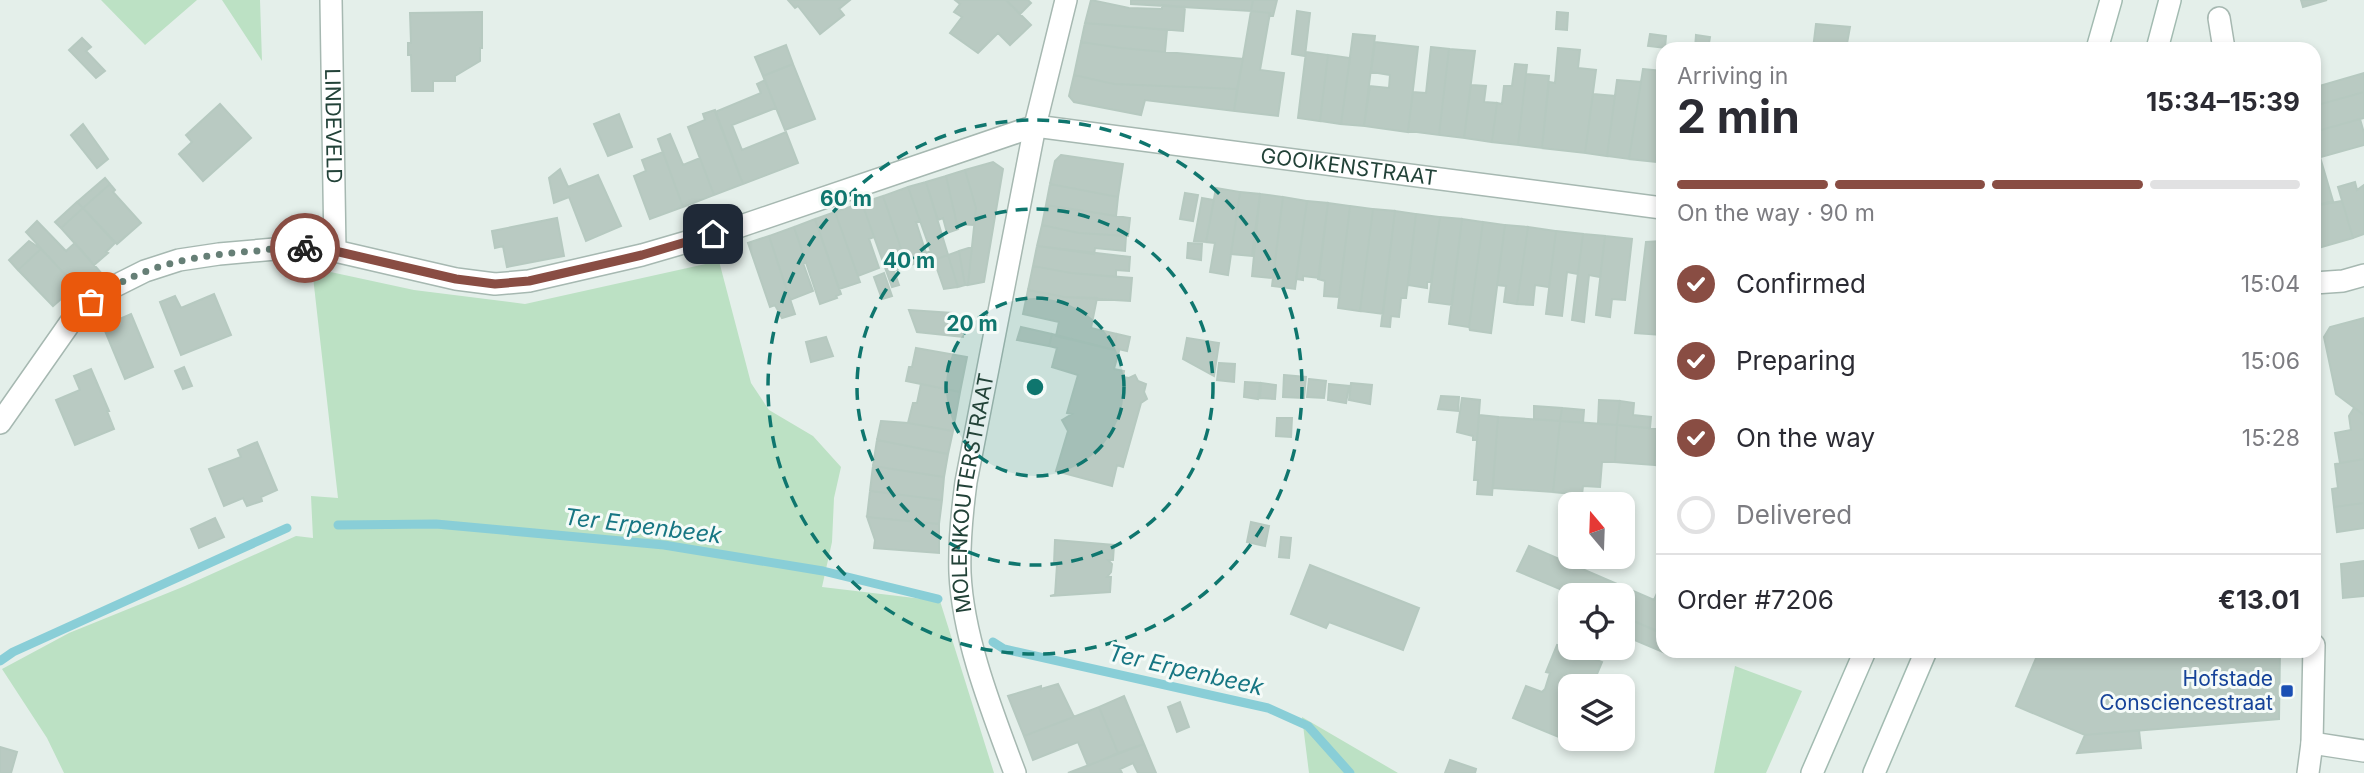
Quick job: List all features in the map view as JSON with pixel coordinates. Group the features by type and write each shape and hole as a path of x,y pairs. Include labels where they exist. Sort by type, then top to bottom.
{"street":[{"name":"LINDEVELD","path":"331,0 335,251"},
{"name":"MOLENKOUTERSTRAAT","path":"1016,773 974,651 964,602 960,535 966,482 1035,126 1066,0"},
{"path":"2099,42 2111,0"},
{"path":"2159,42 2171,0"},
{"path":"2219,18 2223,42"},
{"path":"0,422 77,313 105,291 145,271 179,260 298,247 335,251 456,279 495,284 529,281 642,255 738,227 1035,126"},
{"name":"GOOIKENSTRAAT","path":"1035,126 1656,207"},
{"path":"2321,283 2343,281 2364,275"},
{"path":"1812,773 1862,658"},
{"path":"1874,773 1923,658"},
{"path":"2308,773 2312,743 2314,658"},
{"path":"2312,743 2364,751"}],"green space":[{"path":"101,0 197,0 145,45"},
{"path":"222,0 260,0 262,61"},
{"path":"719,261 751,383 769,410 813,436 841,467 834,498 832,542 822,587 940,601 994,773 64,773 47,738 2,669 69,633 185,586 296,536 313,538 311,496 338,498 312,268 414,290 525,304"},
{"path":"1735,666 1802,691 1766,773 1714,773"},
{"path":"1302,717 1398,773 1309,773"}],"building":[{"path":"788,0 850,0 839,9 844,15 820,34 798,6 795,8"},
{"path":"955,0 1006,0 1031,25 1010,45 998,33 978,53 950,33 962,17 954,12 960,4"},
{"path":"1006,0 1028,0 1031,3 1020,14"},
{"path":"1091,0 1129,8 1162,9 1162,5 1185,7 1183,31 1085,23"},
{"path":"1131,0 1253,0 1251,11 1131,4"},
{"path":"1253,0 1277,0 1273,16 1269,16 1270,13 1251,11"},
{"path":"2301,0 2327,0 2303,7"},
{"path":"1251,11 1270,13 1260,70 1284,73 1278,116 1234,111"},
{"path":"1297,11 1310,13 1305,56 1292,54"},
{"path":"482,12 480,61 455,76 455,81 433,81 433,91 412,91 411,55 408,55 408,43 411,43 410,13"},
{"path":"1557,12 1568,13 1567,30 1556,29"},
{"path":"1085,23 1167,30 1165,52 1081,42"},
{"path":"1816,24 1850,27 1847,42 1814,42"},
{"path":"1353,34 1375,36 1364,126 1341,124"},
{"path":"1650,34 1666,36 1666,42 1656,42 1656,47 1648,46"},
{"path":"1696,35 1710,37 1709,42 1696,42"},
{"path":"82,38 91,47 86,51 105,71 96,78 69,50"},
{"path":"1081,42 1243,59 1237,89 1114,84 1074,75"},
{"path":"1375,42 1418,47 1408,132 1364,126 1370,86 1389,88 1390,75 1371,72"},
{"path":"786,45 793,64 763,76 755,57"},
{"path":"1431,47 1449,49 1439,135 1408,131 1413,92 1426,93"},
{"path":"1558,48 1580,50 1578,68 1596,70 1585,153 1542,148 1549,82 1555,83"},
{"path":"1449,49 1475,51 1464,138 1439,135"},
{"path":"1306,52 1328,55 1320,121 1298,118"},
{"path":"1328,55 1350,58 1341,124 1320,121"},
{"path":"793,64 815,119 785,130 763,76"},
{"path":"1515,64 1527,65 1518,145 1492,142 1497,103 1502,104 1504,86 1512,86"},
{"path":"1643,69 1656,70 1656,162 1629,159"},
{"path":"2364,73 2364,92 2321,104 2321,86"},
{"path":"1526,74 1549,76 1542,148 1518,145"},
{"path":"1074,75 1114,84 1237,89 1234,111 1145,100 1141,115 1074,102 1069,96"},
{"path":"765,80 776,108 732,125 742,150 786,132 798,163 743,184 715,112 761,93 757,84"},
{"path":"1617,80 1641,82 1629,159 1607,156"},
{"path":"1471,85 1486,86 1484,102 1497,103 1492,142 1464,138"},
{"path":"2364,92 2364,118 2321,130 2321,104"},
{"path":"1593,94 1615,96 1607,156 1585,153"},
{"path":"220,104 251,138 203,181 179,154 192,142 186,135"},
{"path":"715,110 743,184 714,195 688,127 705,120 703,114"},
{"path":"619,114 632,147 608,156 594,124"},
{"path":"2360,119 2364,145 2321,157 2321,130"},
{"path":"83,124 108,159 97,168 71,135"},
{"path":"670,134 683,165 700,158 714,195 683,207 658,139"},
{"path":"663,152 683,207 650,219 634,176 646,171 642,160"},
{"path":"1061,155 1123,164 1118,197 1050,184 1055,161"},
{"path":"2321,160 2333,201 2321,204"},
{"path":"993,162 1003,169 984,282 968,285 976,208 965,170"},
{"path":"560,169 568,187 598,175 621,226 586,241 569,197 554,203 549,178"},
{"path":"965,170 976,208 974,225 957,224 946,176"},
{"path":"946,176 958,229 947,233 943,218 938,220 926,182"},
{"path":"105,178 110,184 83,208 77,202"},
{"path":"926,182 948,255 934,260 908,187"},
{"path":"2355,182 2357,190 2364,185 2364,234 2353,238 2338,187"},
{"path":"110,184 115,190 113,192 141,223 117,244 83,208"},
{"path":"1050,184 1118,197 1116,216 1046,205"},
{"path":"908,187 920,221 916,222 926,253 931,251 933,258 907,266 883,196"},
{"path":"1216,188 1240,192 1228,275 1210,272 1215,243 1206,242"},
{"path":"1240,192 1260,194 1252,256 1231,254"},
{"path":"1185,193 1198,195 1193,221 1180,219"},
{"path":"1260,194 1283,197 1273,278 1252,276"},
{"path":"883,196 907,266 894,271 899,285 892,287 862,203"},
{"path":"1283,197 1307,201 1295,289 1272,286"},
{"path":"1202,198 1214,200 1206,242 1194,241"},
{"path":"1307,201 1328,203 1319,278 1303,276 1303,280 1296,279"},
{"path":"2342,201 2353,238 2321,247 2321,205"},
{"path":"77,202 83,208 61,228 55,222"},
{"path":"862,203 874,237 869,239 879,268 858,276 835,212"},
{"path":"1328,203 1350,206 1339,297 1324,296 1325,281 1318,279"},
{"path":"1046,205 1130,218 1128,236 1079,233 1042,225"},
{"path":"1350,206 1373,209 1360,311 1338,308"},
{"path":"83,208 115,243 94,265 61,228"},
{"path":"1373,209 1395,211 1383,314 1360,311"},
{"path":"1395,211 1416,214 1406,298 1401,298 1399,317 1391,316 1390,327 1381,326"},
{"path":"835,212 860,282 839,289 815,219"},
{"path":"1416,214 1440,217 1431,282 1427,282 1427,288 1408,285"},
{"path":"1440,217 1462,219 1452,305 1429,302"},
{"path":"557,218 564,256 507,267 503,246 495,248 492,231"},
{"path":"815,219 841,294 820,304 794,227"},
{"path":"1462,219 1483,222 1469,327 1449,324"},
{"path":"37,221 66,251 75,243 103,275 80,291 26,232"},
{"path":"1483,222 1505,225 1491,333 1470,330 1469,327"},
{"path":"1042,225 1079,233 1126,236 1125,251 1095,248 1094,254 1037,246"},
{"path":"1505,225 1528,227 1517,304 1504,302 1506,286 1497,285"},
{"path":"794,227 813,291 790,300 769,236"},
{"path":"1528,227 1556,231 1549,287 1535,285 1533,305 1517,304"},
{"path":"1556,231 1583,234 1578,274 1567,272 1562,316 1546,314"},
{"path":"1583,234 1605,236 1600,277 1589,275 1584,322 1572,320"},
{"path":"769,236 795,314 782,318 775,305 770,307 748,243"},
{"path":"1605,236 1632,239 1625,300 1612,299 1610,317 1596,315"},
{"path":"29,241 41,249 18,270 9,260"},
{"path":"1656,241 1656,335 1635,333 1646,242"},
{"path":"1188,243 1202,244 1201,260 1187,258"},
{"path":"1037,246 1130,257 1129,271 1116,270 1116,277 1033,266"},
{"path":"972,247 968,285 965,285 959,251"},
{"path":"41,249 76,286 53,306 18,270"},
{"path":"959,251 965,285 958,287 948,255"},
{"path":"948,255 958,287 944,289 934,260"},
{"path":"1033,266 1071,273 1132,278 1130,301 1064,297 1028,290"},
{"path":"884,273 892,296 882,299 874,277"},
{"path":"1028,290 1064,297 1097,298 1091,328 1117,334 1114,350 1056,336 1059,322 1023,314"},
{"path":"214,294 231,335 181,355 160,302 175,296 181,308"},
{"path":"909,310 953,313 958,325 964,326 963,337 917,332"},
{"path":"131,314 153,367 125,379 103,326"},
{"path":"2364,318 2364,415 2336,394 2324,337 2330,327"},
{"path":"1021,327 1052,334 1049,346 1017,340"},
{"path":"1052,334 1119,351 1114,369 1124,371 1123,377 1135,375 1138,381 1146,384 1144,392 1147,399 1141,403 1123,467 1117,465 1112,486 1056,471 1068,431 1062,420 1072,414 1067,413 1078,375 1052,367 1057,348 1049,346"},
{"path":"1117,334 1130,337 1127,351 1114,348"},
{"path":"826,337 833,356 811,362 806,342"},
{"path":"1187,338 1219,343 1214,376 1183,359"},
{"path":"916,348 967,357 960,392 906,381"},
{"path":"1219,363 1235,364 1234,382 1217,380"},
{"path":"184,367 192,386 183,389 175,371"},
{"path":"91,369 114,429 75,445 56,400 80,390 74,376"},
{"path":"1284,375 1306,377 1304,398 1283,397"},
{"path":"1309,379 1326,381 1324,398 1307,397"},
{"path":"1245,382 1260,383 1258,399 1244,397"},
{"path":"1261,383 1276,385 1275,399 1260,398"},
{"path":"1351,383 1372,385 1370,404 1349,400"},
{"path":"921,384 960,392 953,431 908,423 913,403 917,403"},
{"path":"1329,384 1349,386 1346,403 1328,400"},
{"path":"1441,396 1459,397 1458,411 1438,409"},
{"path":"1462,398 1480,400 1477,440 1473,440 1473,436 1457,432"},
{"path":"1599,400 1620,401 1617,425 1598,424"},
{"path":"1620,401 1634,403 1633,415 1651,417 1650,428 1617,425"},
{"path":"1534,406 1562,408 1560,421 1534,419"},
{"path":"1562,408 1584,410 1583,423 1560,421"},
{"path":"2354,408 2364,415 2364,459 2340,463 2335,433 2351,430 2349,416"},
{"path":"1479,415 1498,417 1492,495 1477,494 1478,480 1474,480"},
{"path":"1498,417 1560,421 1553,492 1493,488"},
{"path":"1277,418 1292,418 1291,437 1276,436"},
{"path":"881,421 953,431 948,454 877,440"},
{"path":"1560,421 1617,425 1615,462 1602,462 1600,487 1583,486 1582,492 1553,492"},
{"path":"1617,425 1656,429 1654,465 1615,462"},
{"path":"877,440 948,454 944,477 873,466"},
{"path":"257,442 277,490 261,497 262,501 247,506 243,498 224,506 209,469 241,457 238,450"},
{"path":"2364,459 2364,503 2334,507 2332,489 2338,488 2335,464"},
{"path":"873,466 944,477 942,500 870,491"},
{"path":"870,491 942,500 939,524 867,517"},
{"path":"2364,503 2364,528 2337,532 2334,507"},
{"path":"867,517 939,524 939,553 874,548 875,540"},
{"path":"215,518 224,537 199,548 191,529"},
{"path":"1251,522 1269,526 1265,546 1247,542"},
{"path":"1281,537 1291,538 1289,558 1279,557"},
{"path":"1055,540 1114,545 1113,560 1108,560 1112,564 1107,577 1111,577 1110,592 1050,596 1055,595"},
{"path":"1529,546 1558,559 1558,569 1582,569 1615,583 1558,583 1558,588 1517,571"},
{"path":"2364,561 2364,596 2343,598 2341,564"},
{"path":"1310,565 1419,608 1403,650 1329,622 1326,628 1291,614"},
{"path":"1635,592 1654,600 1656,596 1656,631 1635,622"},
{"path":"1635,622 1656,630 1656,649 1635,640"},
{"path":"1557,645 1558,660 1602,662 1597,674 1558,674 1558,737 1513,718 1526,686 1542,692 1545,689 1550,673 1546,672"},
{"path":"2036,658 2280,658 2279,719 2085,735 2016,706"},
{"path":"1058,684 1074,717 1024,736 1008,696"},
{"path":"1124,696 1144,744 1118,753 1099,707"},
{"path":"1180,702 1189,727 1177,732 1168,707"},
{"path":"1099,707 1118,753 1088,766 1078,742 1033,760 1024,736"},
{"path":"2139,730 2141,748 2077,753 2085,735"},
{"path":"1144,744 1156,773 1138,773 1133,763 1120,769 1122,773 1068,773"},
{"path":"0,747 17,752 11,773 0,773"},
{"path":"1450,760 1476,769 1475,773 1445,773"}],"waterway":[{"name":"Ter Erpenbeek","path":"338,525 436,524 664,545 823,571 938,599"},
{"name":"Ter Erpenbeek","path":"0,661 13,652 287,528"},
{"name":"Ter Erpenbeek","path":"993,642 1004,649 1268,708 1308,726 1350,773"}],"way so far":[{"path":"91,302 105,291 145,271 179,260 219,254 305,248"}],"place":[{"name":"Hofstade Consciencestraat","path":"2287,691"}],"route":[{"path":"305,248 335,251 456,279 495,284 529,281 642,255 713,234"}]}
